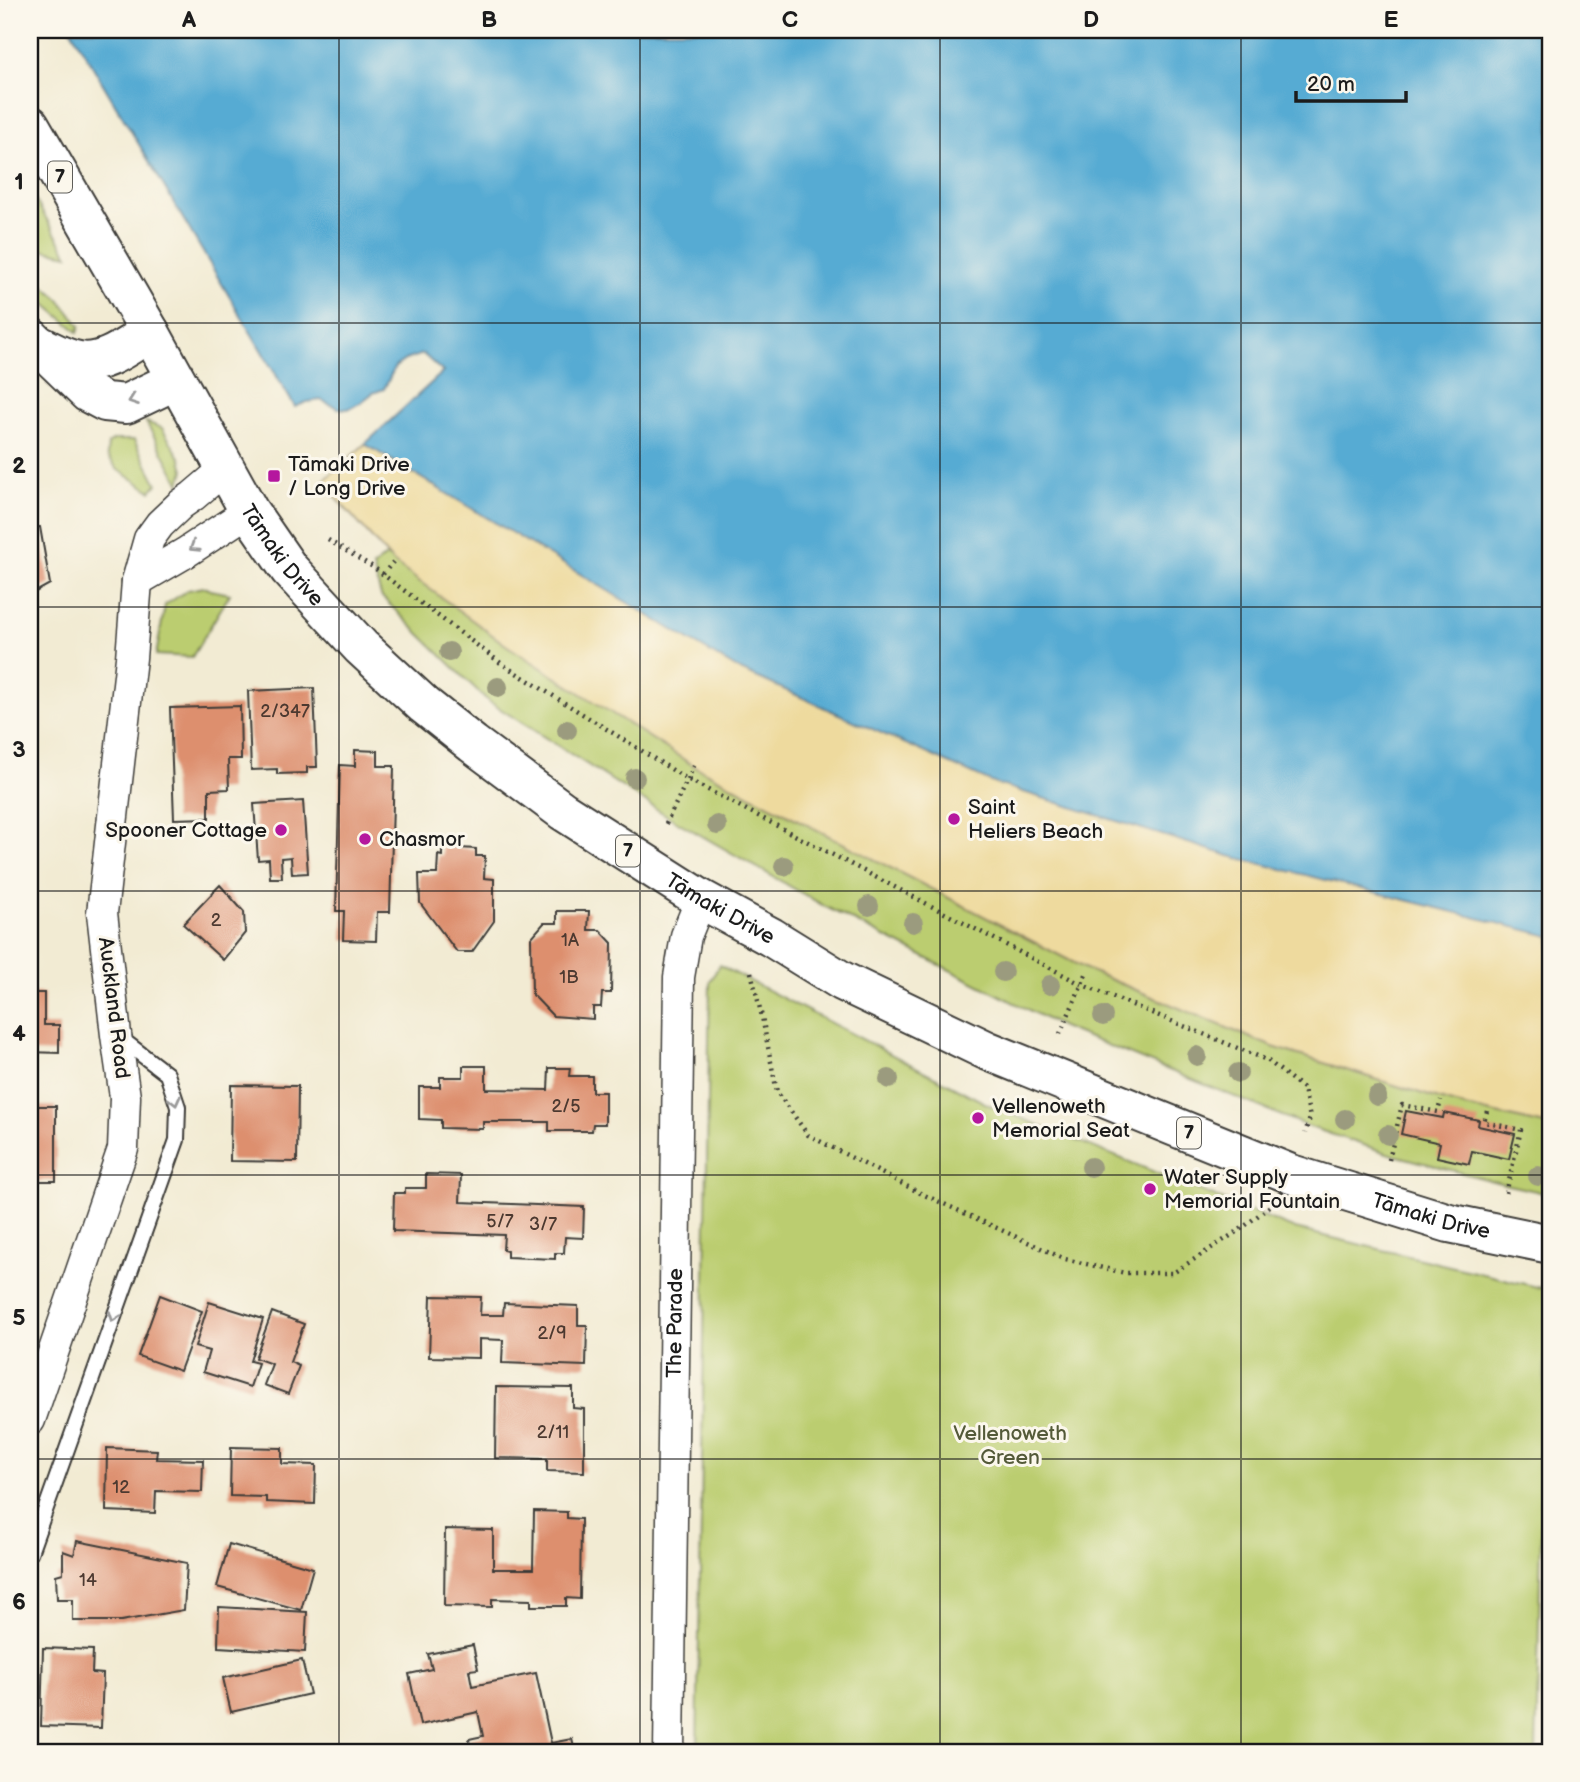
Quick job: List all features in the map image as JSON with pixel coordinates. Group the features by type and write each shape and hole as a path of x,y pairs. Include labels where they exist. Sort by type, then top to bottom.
{"main road":[{"name":"Tāmaki Drive","path":"30,125 150,332 249,511 289,569 361,648 424,705 563,811 701,899 771,937 842,981 986,1050 1291,1174 1449,1223 1550,1244"},
{"path":"34,341 64,357 81,362 96,361 150,332"},
{"path":"34,341 88,393 104,402 126,404 176,380"}],"street":[{"name":"Auckland Road","path":"30,1420 123,1149 125,1097 102,914 138,581 149,539 160,524 226,468"},
{"path":"138,581 249,511"},
{"name":"The Parade","path":"669,1752 678,977 686,936 701,899"}],"lane":[{"path":"30,1553 177,1140 178,1107 167,1074 116,1035"}],"path":[{"path":"328,540 383,574 502,664 687,779 1081,984 1267,1060 1304,1089 1310,1118 1305,1133"},
{"path":"383,574 393,562"},
{"path":"666,824 694,766"},
{"path":"1060,1034 1088,970"},
{"path":"751,972 778,1092 808,1135 920,1193 1065,1259 1125,1273 1173,1273 1277,1201"},
{"path":"1389,1160 1402,1105 1438,1112 1441,1100"},
{"path":"1487,1111 1485,1122 1521,1130 1506,1193"}],"green space":[{"path":"30,191 68,255 40,249 30,239"},
{"path":"30,274 59,299 80,326 78,332 36,296"},
{"path":"146,422 162,428 181,459 184,470 180,484"},
{"path":"114,440 134,440 157,484 151,491 117,469 107,455 108,444"},
{"path":"386,556 506,645 694,766 1088,970 1273,1047 1465,1107 1550,1126 1550,1194 1390,1154 1307,1126 1062,1027 826,907 669,817 488,701 381,596 373,567"},
{"path":"204,587 230,594 192,657 156,655 165,605 188,590"},
{"name":"Vellenoweth Green","path":"719,965 989,1105 1295,1229 1550,1290 1550,1318 1546,1318 1536,1752 697,1752 710,982"}],"sand":[{"name":"Saint Heliers Beach","path":"365,444 736,668 991,782 1230,856 1550,936 1550,1126 1465,1107 1273,1047 1088,970 694,766 506,645 393,562 322,482"}],"water":[{"path":"71,30 1550,30 1550,936 1230,856 991,782 736,668 365,444 443,372 423,354 405,360 395,367 384,389 348,409 338,408 321,400 295,407"}],"building":[{"path":"30,527 40,527 50,584 30,595"},
{"path":"314,688 317,767 307,767 307,773 277,774 277,769 251,770 248,691"},
{"path":"240,706 241,759 228,759 229,789 209,790 209,818 174,819 170,708"},
{"name":"Chasmor","path":"355,750 378,751 378,766 394,766 390,912 377,912 376,941 343,940 344,911 336,911 340,765 355,766"},
{"name":"Spooner Cottage","path":"303,801 308,873 292,874 291,857 281,858 282,878 270,878 269,859 258,860 254,804"},
{"path":"442,847 476,849 476,856 485,856 484,878 494,879 494,921 472,952 457,952 420,903 419,874 437,874 438,855 442,856"},
{"path":"220,885 244,912 245,933 223,960 183,924"},
{"path":"557,911 589,911 588,930 600,930 612,943 611,993 602,993 601,1007 593,1007 593,1019 553,1016 532,994 531,938 544,923 557,923"},
{"path":"30,993 44,993 44,1025 59,1025 59,1053 30,1052"},
{"path":"463,1066 486,1066 486,1089 548,1090 549,1068 570,1068 569,1076 592,1076 592,1092 605,1092 605,1124 593,1124 592,1131 549,1131 549,1122 483,1122 483,1129 441,1128 441,1120 419,1119 419,1087 440,1087 440,1077 463,1077"},
{"path":"231,1085 298,1086 297,1162 230,1161"},
{"path":"30,1106 56,1106 56,1181 30,1181"},
{"path":"1406,1111 1443,1118 1444,1113 1479,1120 1478,1126 1515,1134 1509,1159 1472,1151 1469,1164 1437,1157 1440,1143 1401,1134"},
{"path":"426,1174 461,1175 460,1202 584,1207 583,1238 565,1237 564,1253 555,1253 555,1259 507,1257 507,1251 503,1250 504,1235 393,1231 394,1193 405,1193 405,1188 426,1188"},
{"path":"160,1295 202,1311 180,1371 138,1356"},
{"path":"431,1296 481,1297 480,1315 503,1315 504,1303 578,1306 578,1325 587,1325 586,1366 502,1363 503,1340 479,1339 479,1358 429,1357"},
{"path":"209,1302 263,1319 250,1361 258,1363 250,1387 203,1372 209,1351 195,1347"},
{"path":"272,1312 304,1324 290,1362 299,1366 288,1394 264,1385 272,1364 255,1358"},
{"path":"496,1387 573,1388 573,1408 584,1409 584,1472 547,1471 547,1459 495,1458"},
{"path":"231,1447 282,1448 282,1464 316,1465 315,1504 266,1502 266,1497 230,1496"},
{"path":"107,1448 157,1450 156,1459 203,1460 202,1492 156,1491 155,1513 106,1511"},
{"path":"534,1511 567,1512 567,1518 581,1519 580,1599 566,1598 566,1606 531,1606 531,1600 492,1599 492,1607 444,1606 445,1529 493,1530 493,1569 533,1569"},
{"path":"77,1541 187,1563 184,1610 121,1621 73,1621 73,1599 57,1599 56,1575 63,1573 63,1551 74,1555"},
{"path":"229,1544 313,1568 301,1610 217,1587"},
{"path":"219,1607 307,1612 305,1652 218,1647"},
{"path":"473,1645 478,1669 469,1670 472,1686 536,1673 551,1743 572,1739 575,1752 471,1752 469,1739 483,1736 478,1712 420,1725 409,1674 432,1669 428,1654"},
{"path":"43,1648 93,1650 92,1673 103,1674 101,1728 41,1726"},
{"path":"302,1660 310,1694 231,1712 223,1678"}],"place":[{"name":"Tāmaki Drive / Long Drive","path":"274,476"},
{"name":"Saint Heliers Beach","path":"954,819"},
{"name":"Spooner Cottage","path":"281,830"},
{"name":"Chasmor","path":"365,839"},
{"name":"Vellenoweth Memorial Seat","path":"978,1118"},
{"name":"Water Supply Memorial Fountain","path":"1150,1189"}]}
